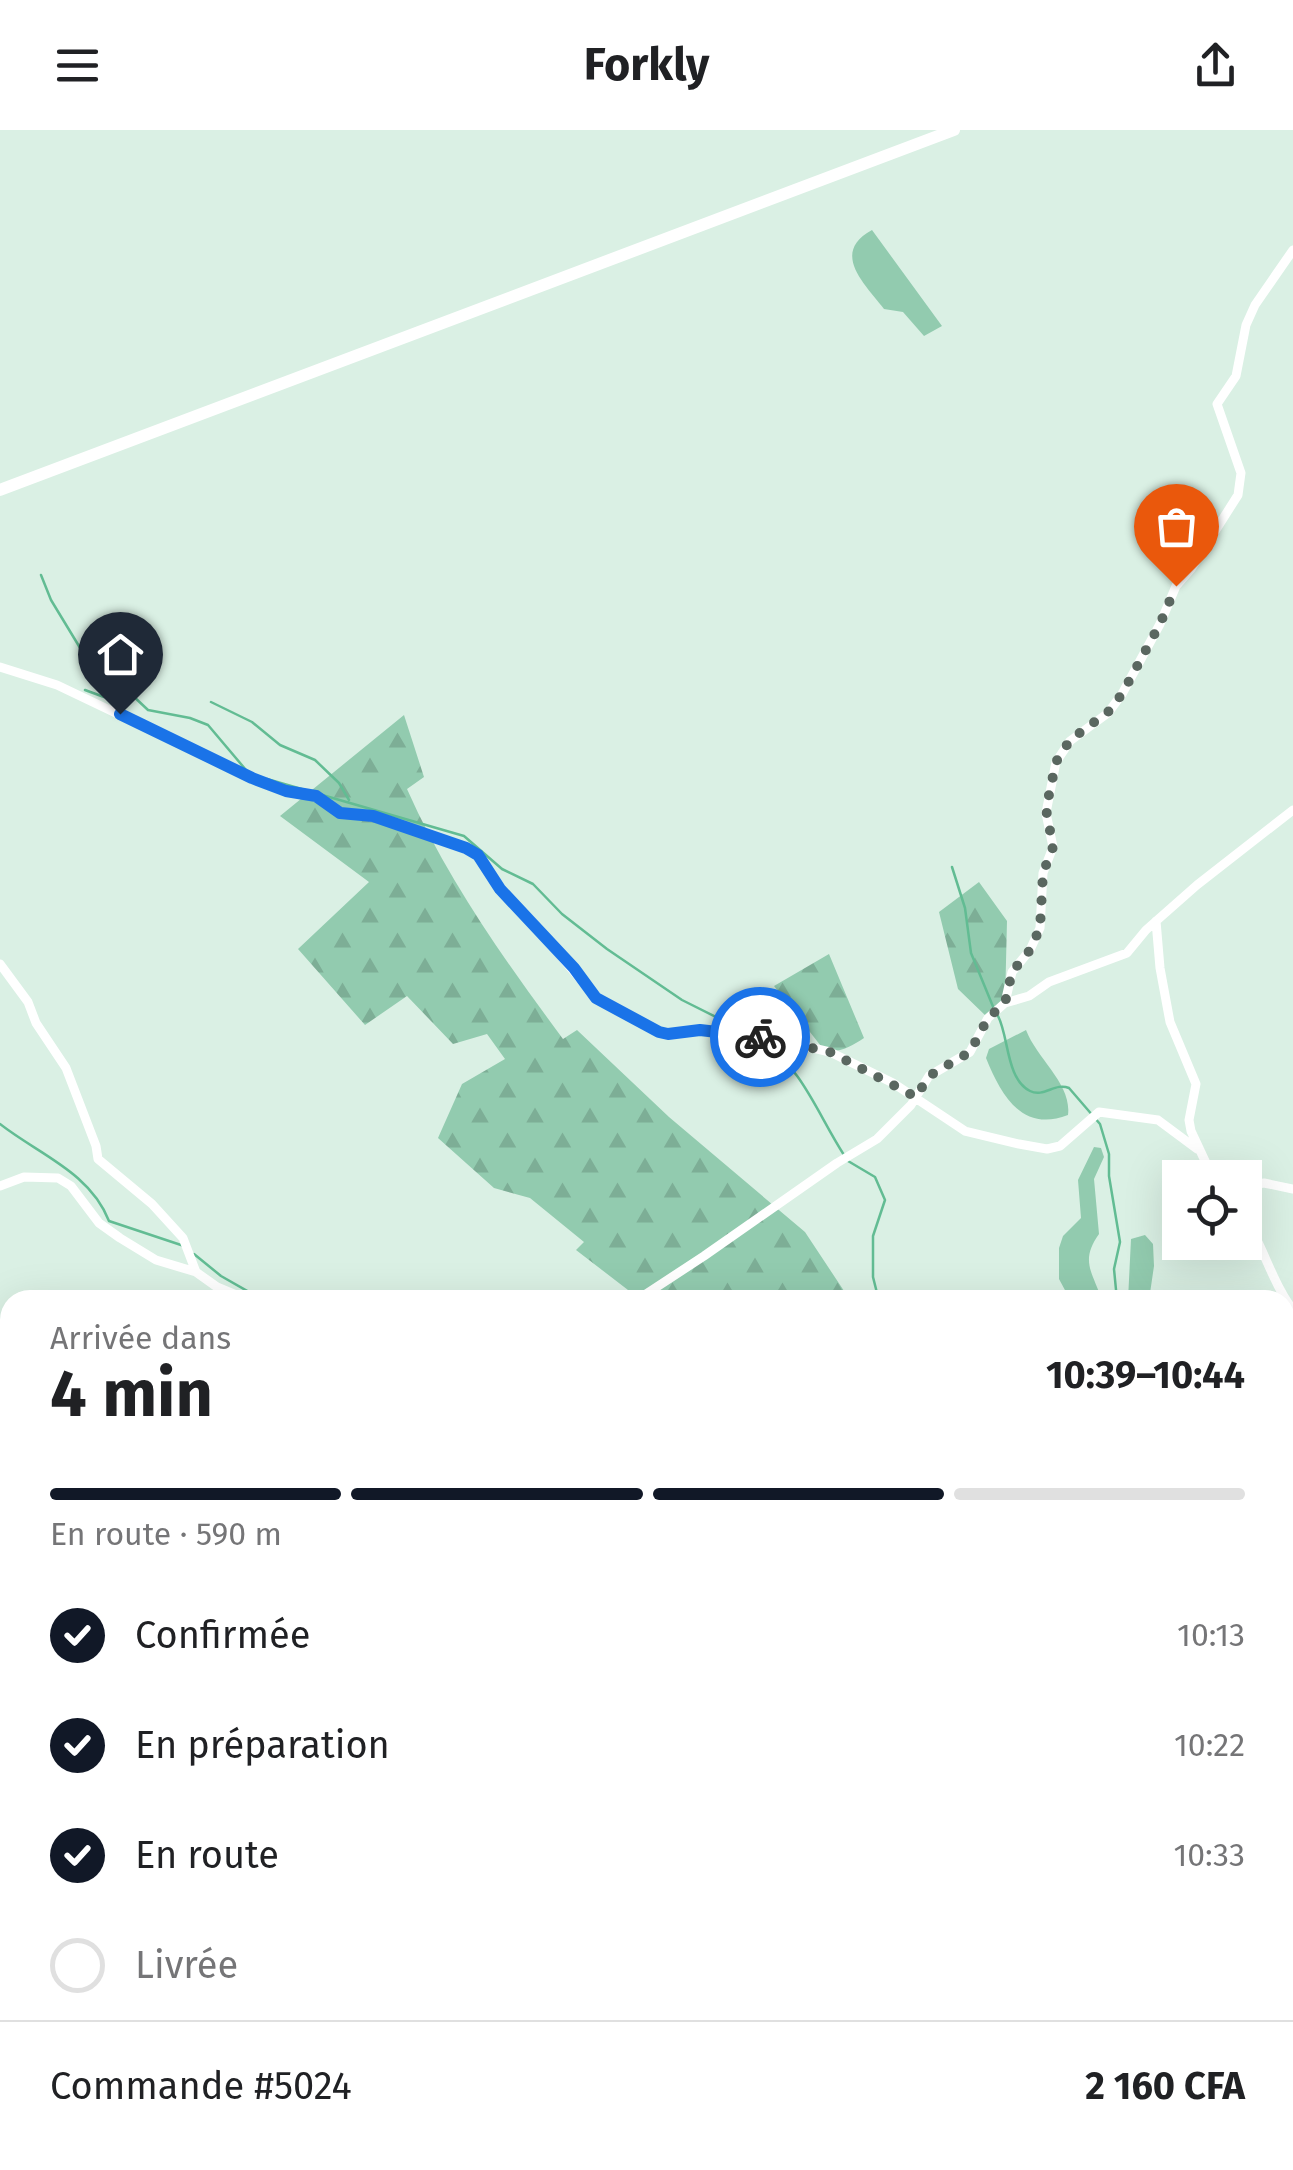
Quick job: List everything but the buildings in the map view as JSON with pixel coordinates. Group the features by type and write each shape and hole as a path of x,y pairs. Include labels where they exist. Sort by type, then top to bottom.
{"street":[{"path":"0,490 954,130"},
{"path":"1005,1003 1012,972 1030,950 1040,928 1043,873 1053,847 1046,809 1056,762 1070,740 1108,712 1122,694 1176,586 1238,495 1241,473 1218,404 1236,376 1246,325 1255,306 1293,250"},
{"path":"0,666 58,685 252,778 286,791 316,796 340,813 373,816 466,848 478,855 500,889 574,968 596,998 659,1032 700,1030 783,1041 830,1052 916,1097 974,1135 1047,1149 1060,1146 1099,1112 1158,1120 1197,1149"},
{"path":"652,1290 877,1139 896,1123 929,1076 970,1052 988,1018 1005,1003 1028,996 1048,982 1127,954 1156,921 1293,810"},
{"path":"1156,921 1170,1022 1196,1084 1189,1120 1204,1160"},
{"path":"0,964 28,1002 36,1022 66,1068 98,1159 152,1204 184,1238 196,1272"},
{"path":"0,1186 24,1178 58,1178 71,1186 99,1223 120,1238 156,1260 196,1272 222,1290"},
{"path":"1262,1183 1293,1189"},
{"path":"1262,1245 1279,1290"}],"green space":[{"path":"872,230 942,326 924,336 903,312 884,309 868,289 852,259 853,249"},
{"path":"404,715 424,777 407,789 423,823 478,918 563,1039 577,1030 669,1117 805,1232 843,1290 628,1290 576,1250 584,1242 530,1198 494,1188 438,1138 462,1084 505,1059 487,1034 453,1044 407,996 365,1025 298,949 369,882 280,816"},
{"path":"979,882 1007,921 1005,1003 988,1018 958,989 939,912"},
{"path":"829,954 864,1038 834,1051 824,1050 774,986"},
{"path":"1026,1030 1065,1093 1068,1115 1038,1119 1026,1115 1006,1097 992,1072 986,1058 989,1049"},
{"path":"1094,1147 1101,1148 1104,1157 1094,1179 1099,1234 1089,1259 1098,1290 1065,1290 1059,1279 1063,1236 1081,1218 1078,1180"},
{"path":"1145,1235 1153,1244 1150,1290 1128,1290 1131,1239"}],"waterway":[{"path":"41,575 51,600 88,661 93,680 100,685 118,686 123,692"},
{"path":"85,690 104,697 131,694 148,710 208,725 246,770"},
{"path":"211,702 252,722 280,745 315,760 339,783 349,800"},
{"path":"267,779 464,836 502,869 533,884 562,914 607,949 682,1000 746,1032"},
{"path":"952,867 965,908 971,953 994,1009"},
{"path":"998,1016 1012,1068 1022,1085 1035,1093 1069,1088 1100,1124 1109,1154 1120,1242 1114,1269 1116,1290"},
{"path":"762,1041 799,1079 844,1155"},
{"path":"0,1124 76,1177 89,1189 109,1221 184,1246"},
{"path":"848,1161 875,1177 885,1200 873,1236 876,1290"},
{"path":"194,1254 246,1290"}],"way so far":[{"path":"760,1037 830,1052 916,1097 929,1076 970,1052 988,1018 1005,1003 1012,972 1030,950 1040,928 1044,864 1053,847 1046,809 1056,762 1070,740 1108,712 1122,694 1176,586"}],"route":[{"path":"120,714 252,778 286,791 316,796 340,813 373,816 478,855 500,889 574,968 596,998 659,1032 700,1030 760,1037"}]}
